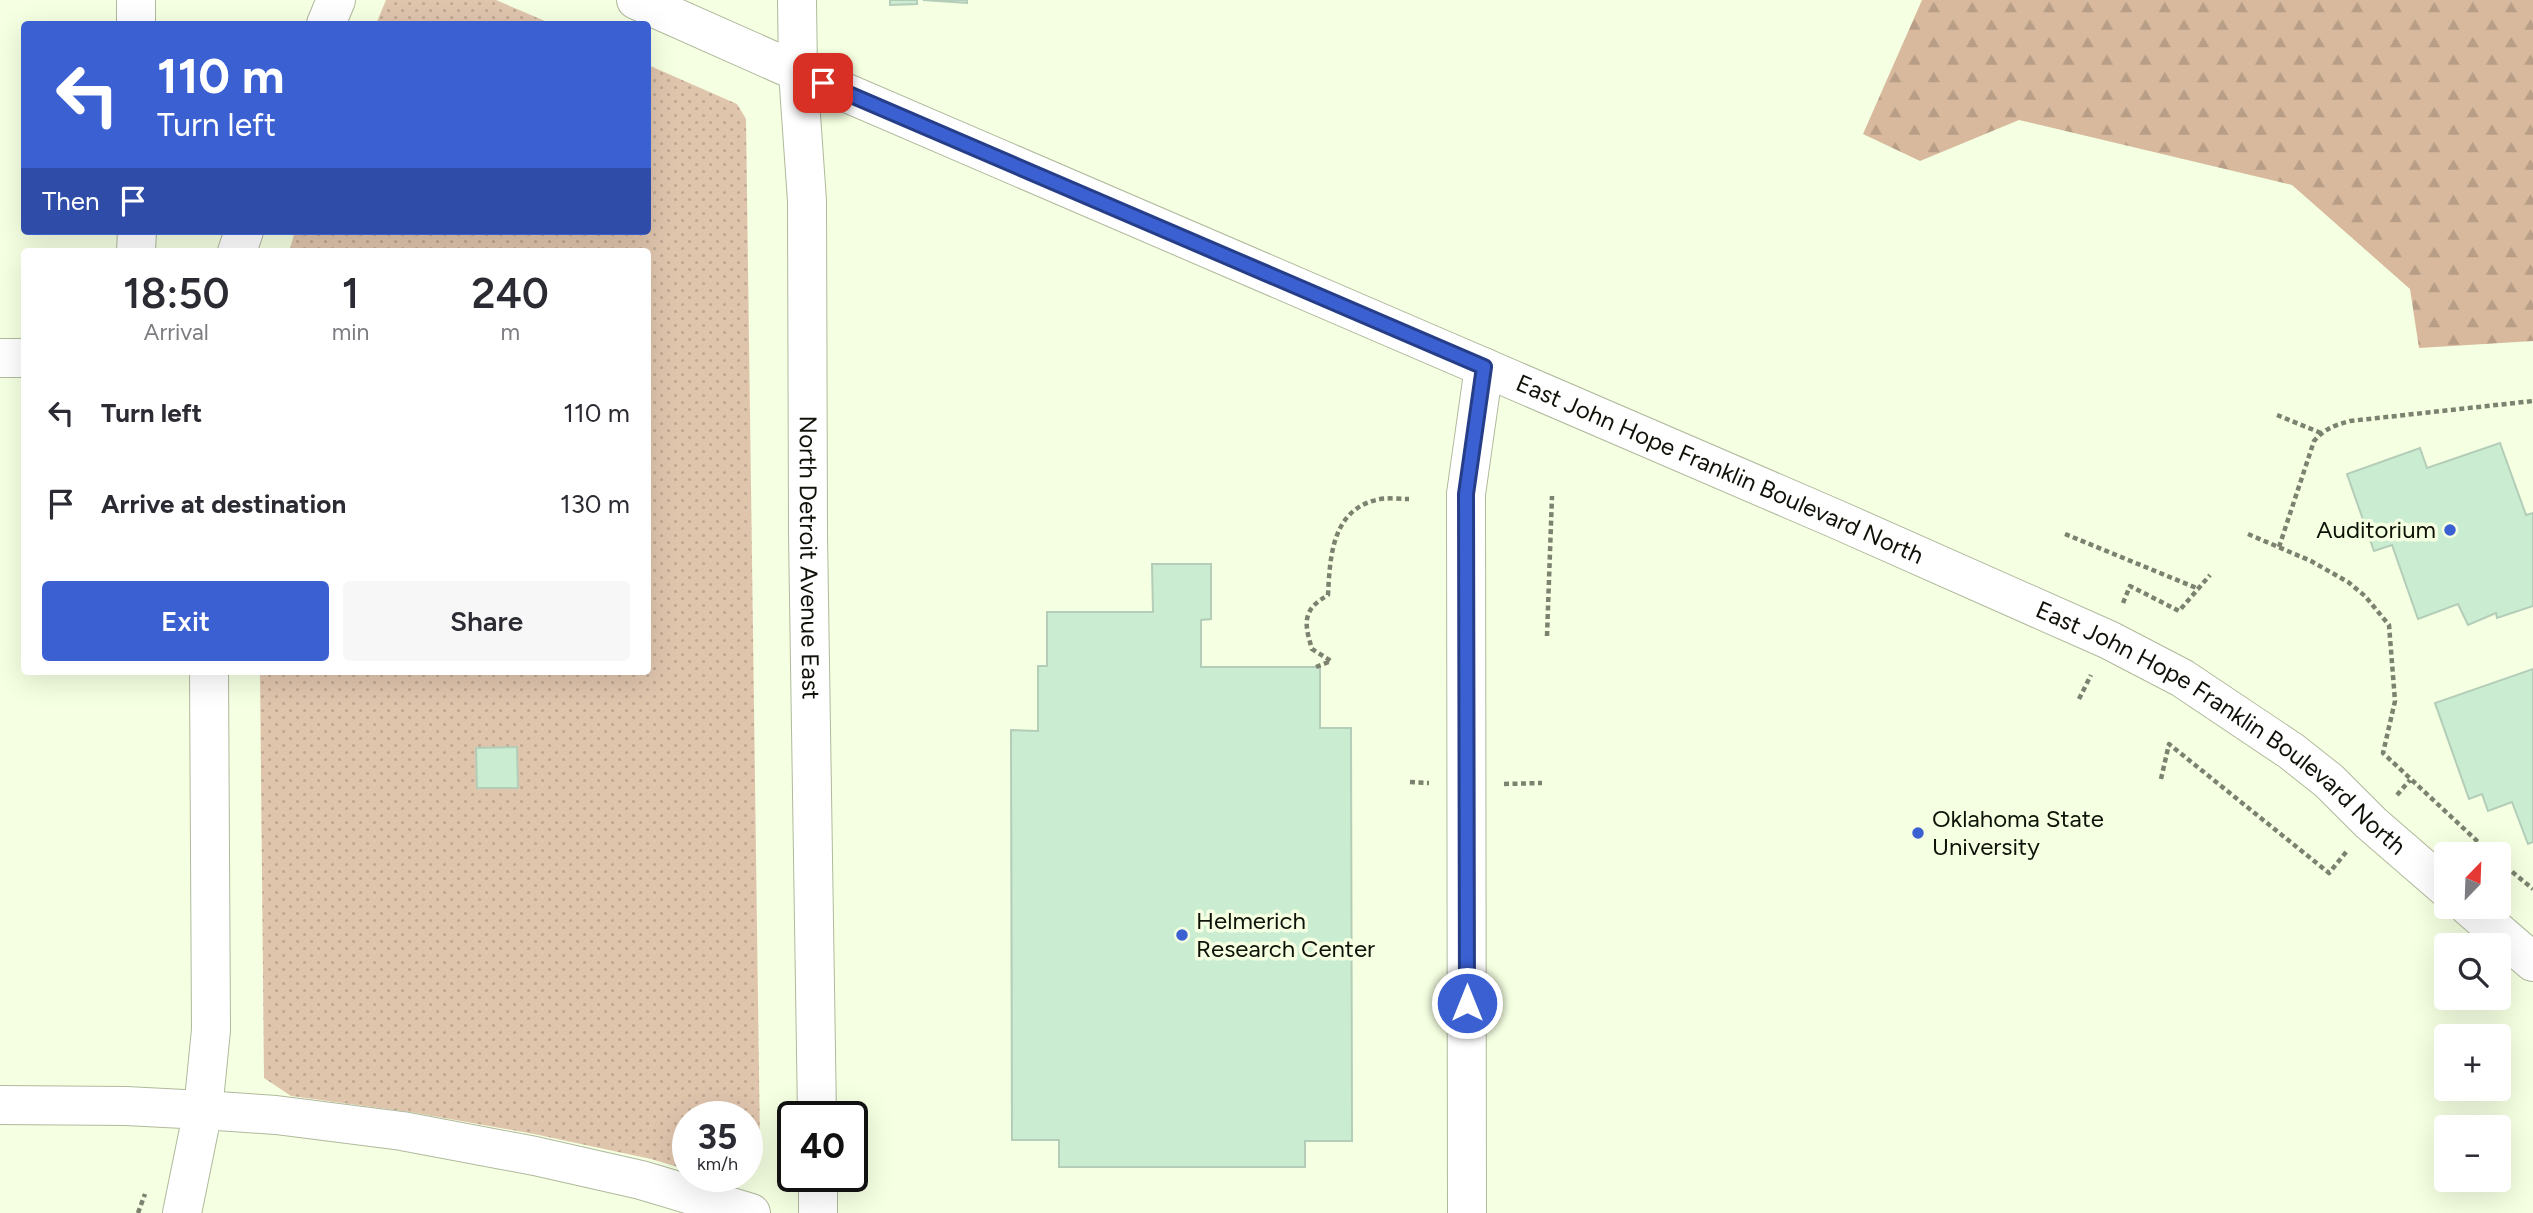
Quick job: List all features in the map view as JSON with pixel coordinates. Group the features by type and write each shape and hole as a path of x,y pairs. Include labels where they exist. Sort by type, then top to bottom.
{"main road":[{"path":"136,0 136,21"},
{"path":"327,21 336,0"},
{"name":"East John Hope Franklin Boulevard North","path":"636,0 1836,519 2109,640 2182,678 2291,751 2329,781 2371,823 2434,878"},
{"name":"North Detroit Avenue East","path":"797,0 798,72 807,201 808,534 817,1101"},
{"path":"0,358 21,358"},
{"path":"1467,1213 1466,494 1484,367"},
{"path":"182,1213 203,1110 211,1030 209,675"},
{"path":"2483,919 2533,962"},
{"path":"0,1105 126,1105 276,1115 402,1131 535,1156 640,1180 751,1213"},
{"path":"818,1192 818,1213"}],"path":[{"path":"2279,547 2314,441 2333,425 2533,401"},
{"path":"2277,415 2321,433"},
{"path":"1547,636 1552,495"},
{"path":"1316,667 1331,661 1312,649 1305,628 1307,615 1316,601 1328,594 1330,553 1342,523 1357,507 1378,499 1409,499"},
{"path":"2065,534 2199,589"},
{"path":"2248,534 2348,582 2365,596 2389,625 2395,701 2383,753 2478,842"},
{"path":"2161,779 2169,744 2329,873 2410,780"},
{"path":"2511,871 2533,889"}],"shaded area":[{"path":"386,0 496,0 545,21 377,21"},
{"path":"651,66 737,104 746,119 759,1101 672,1101 672,1165 534,1134 416,1113 291,1096 264,1078 260,675 651,675 651,248 290,248 294,235 651,235"}],"green space":[{"path":"1922,0 2533,0 2533,341 2419,348 2410,289 2292,185 2019,120 1920,161 1863,134"}],"building":[{"path":"890,0 917,0 917,4 890,5"},
{"path":"923,0 967,0 967,3"},
{"name":"Auditorium","path":"2500,443 2526,515 2533,513 2533,606 2497,618 2496,613 2468,625 2458,604 2418,619 2392,545 2374,551 2347,474 2420,448 2427,468"},
{"name":"Helmerich Research Center","path":"1152,564 1211,564 1211,619 1201,620 1201,667 1320,667 1320,728 1351,728 1352,1141 1305,1141 1305,1167 1059,1167 1059,1140 1012,1140 1011,730 1038,731 1038,666 1047,666 1047,612 1153,612"},
{"path":"2533,669 2533,842 2528,844 2512,802 2488,811 2482,794 2469,799 2435,703"},
{"path":"517,747 518,788 477,788 476,748"}],"place":[{"name":"Auditorium","path":"2450,530"},
{"name":"Oklahoma State University","path":"1918,833"},
{"name":"Helmerich Research Center","path":"1182,935"}],"route":[{"path":"823,83 1484,367 1466,494 1467,1003"}]}
